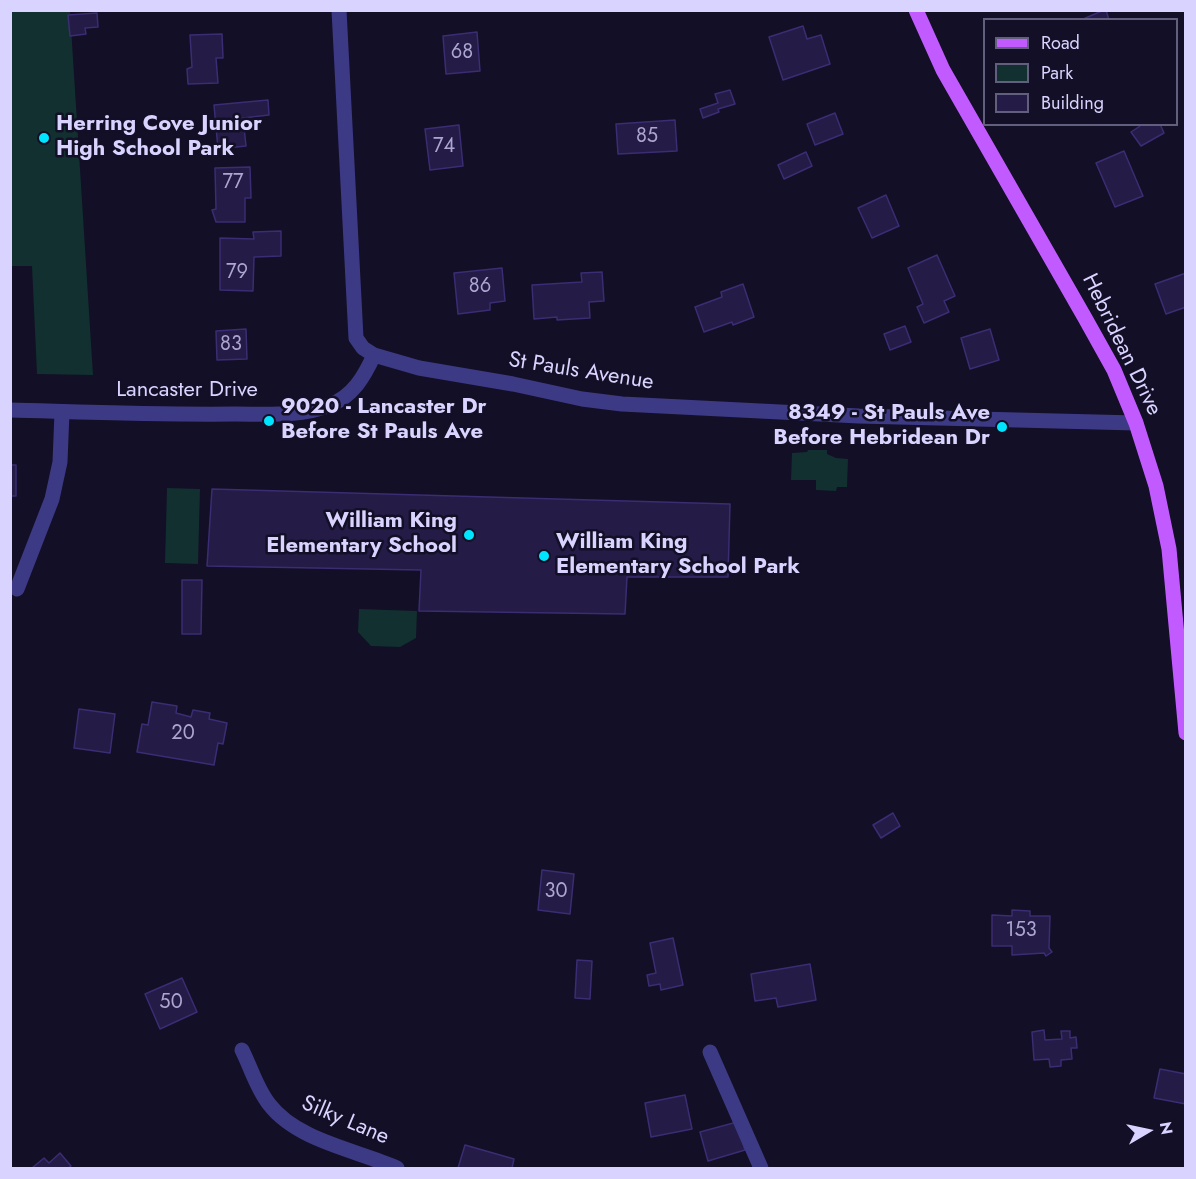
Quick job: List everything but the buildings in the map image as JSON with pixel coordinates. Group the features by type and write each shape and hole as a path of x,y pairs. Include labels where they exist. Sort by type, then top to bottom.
{"main road":[{"name":"Hebridean Drive","path":"916,10 943,70 1091,328 1113,370 1136,423 1156,486 1169,549 1185,733"}],"street":[{"path":"339,10 356,338 363,348 374,355"},
{"name":"Lancaster Drive","path":"10,410 162,415 300,413 329,406 350,393 366,374 374,355"},
{"name":"St Pauls Avenue","path":"374,355 419,368 513,384 582,399 622,404 859,416 1136,423"},
{"path":"17,589 52,499 60,462 62,411"},
{"name":"Silky Lane","path":"242,1050 265,1098 284,1120 307,1133 397,1168"},
{"path":"710,1052 761,1168"}],"green space":[{"name":"Herring Cove Junior High School Park","path":"10,11 70,11 93,375 37,374 32,266 11,266"},
{"path":"827,450 827,454 836,458 848,459 847,487 837,487 836,491 816,490 816,480 791,480 792,453"},
{"path":"167,488 200,489 198,564 165,563"},
{"path":"359,609 417,611 416,638 400,647 371,646 358,632"}],"place":[{"name":"Herring Cove Junior High School Park","path":"44,138"},
{"name":"9020 - Lancaster Dr Before St Pauls Ave","path":"269,421"},
{"name":"8349 - St Pauls Ave Before Hebridean Dr","path":"1002,427"},
{"name":"William King Elementary School","path":"469,535"},
{"name":"William King Elementary School Park","path":"544,556"}]}
